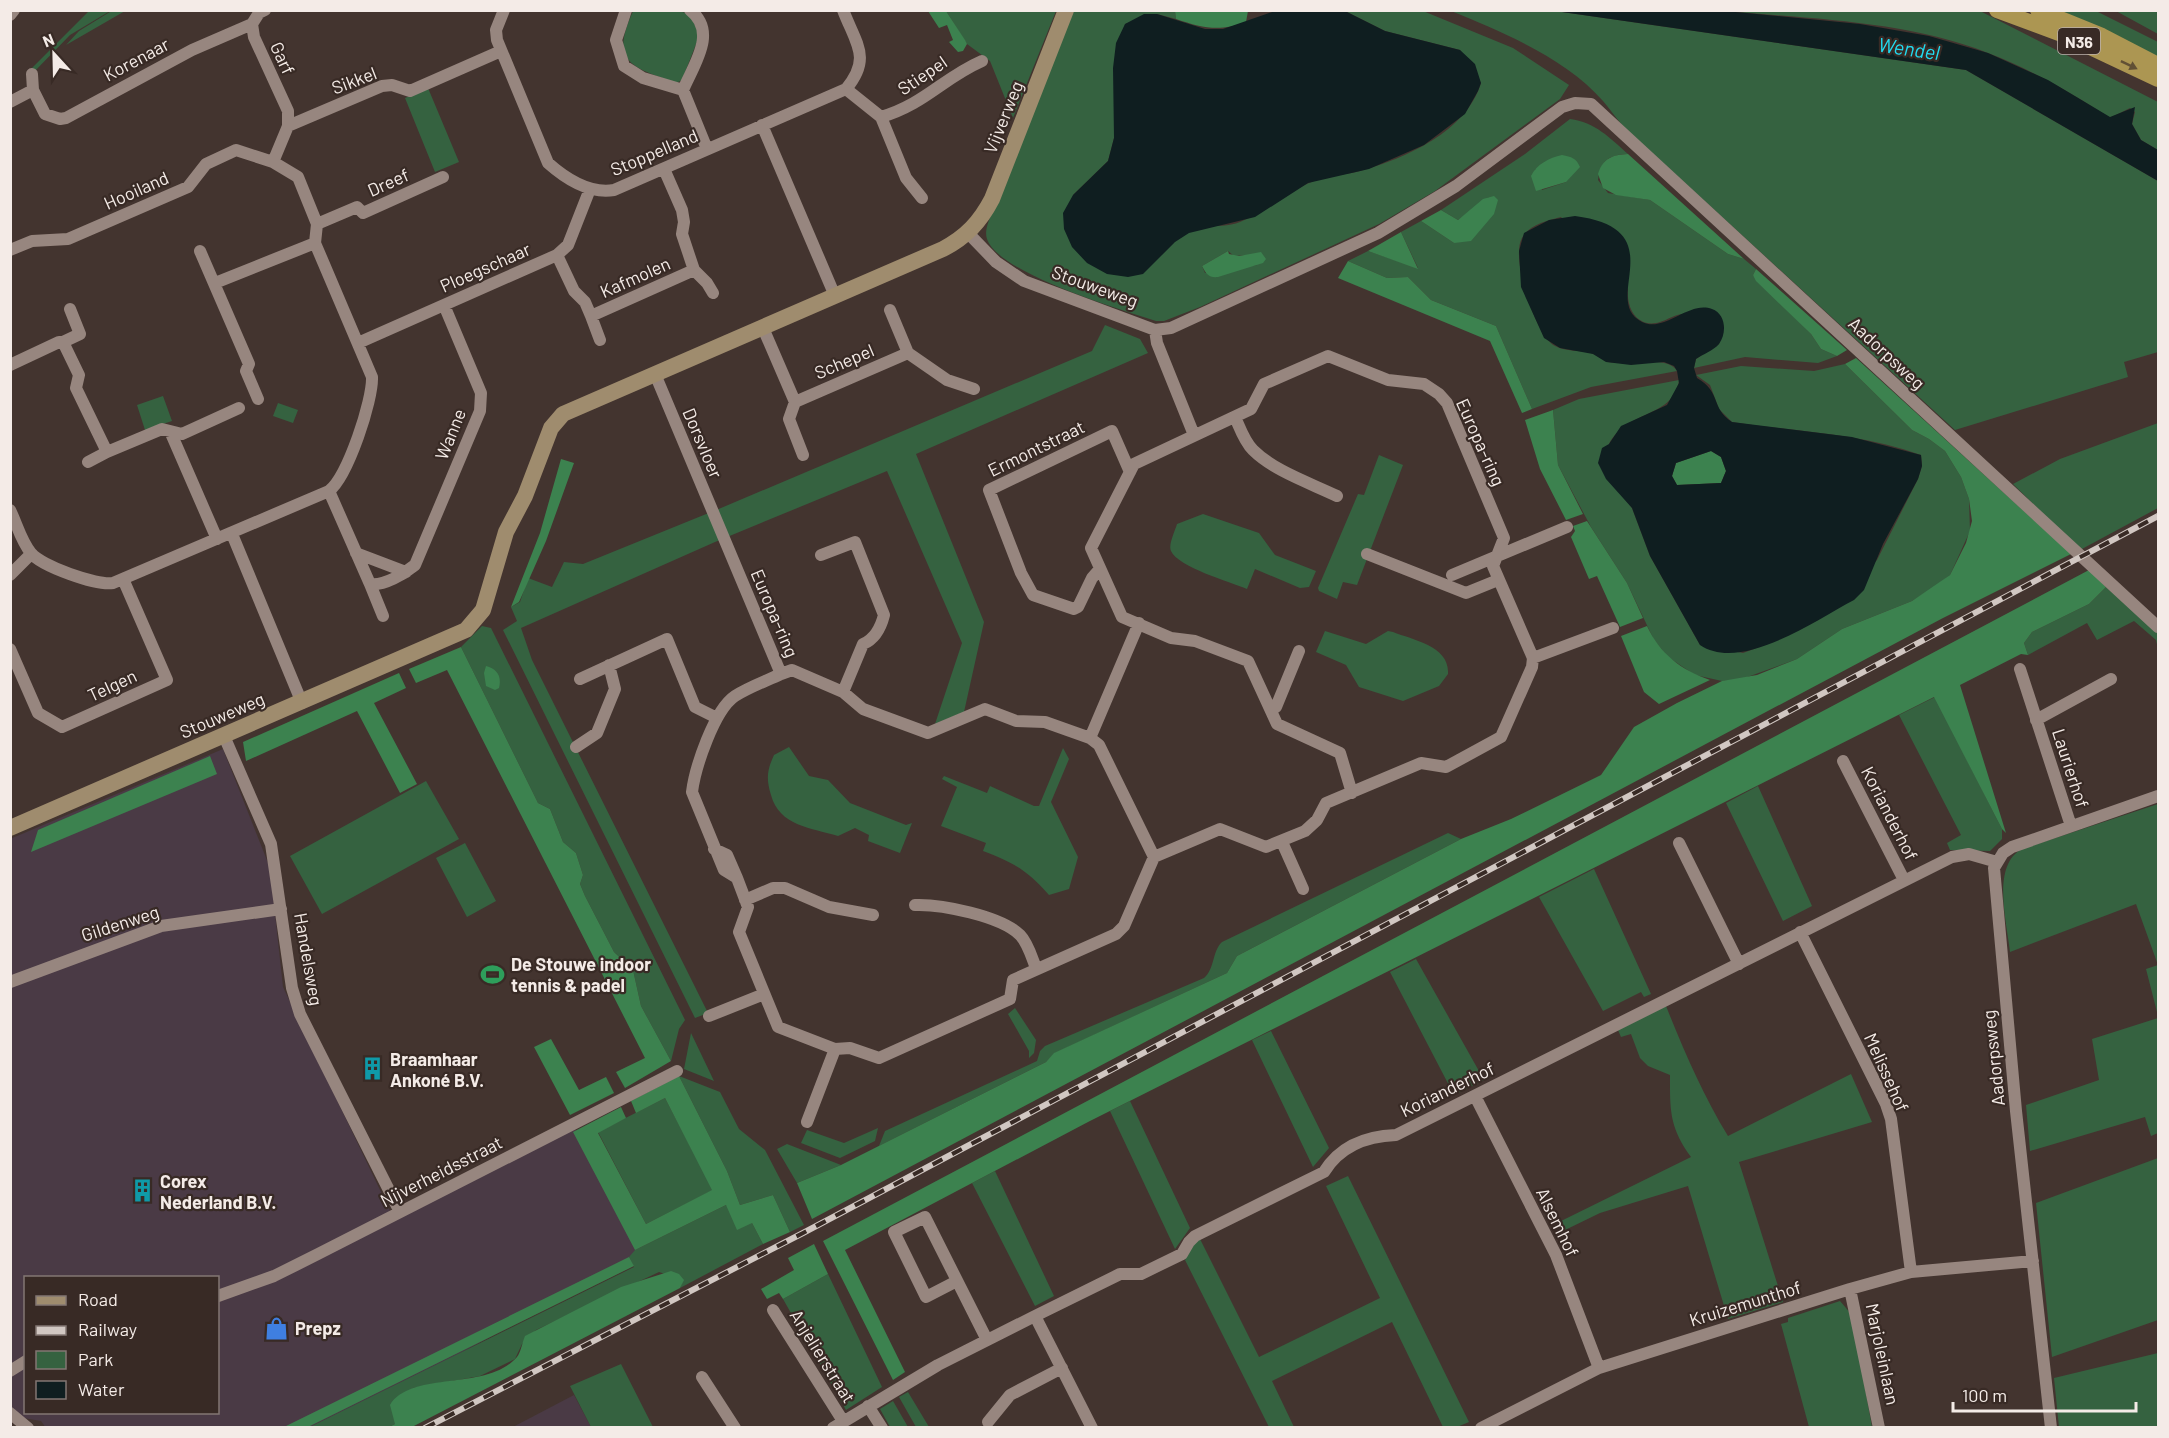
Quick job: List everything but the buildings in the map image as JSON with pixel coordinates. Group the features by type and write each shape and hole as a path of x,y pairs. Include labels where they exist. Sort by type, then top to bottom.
{"highway":[{"name":"N36","path":"1997,10 2067,36 2158,79"},
{"name":"N36","path":"2038,10 2102,36 2158,65"}],"main road":[{"name":"Vijverweg","path":"968,233 978,222 992,199 1066,10"},
{"name":"Stouweweg","path":"10,828 302,703 448,639 471,626 483,610 496,567 508,550 521,519 525,496 548,439 580,407 943,249 968,233"}],"street":[{"path":"10,15 14,10"},
{"path":"252,24 259,13 265,10"},
{"name":"Stoppelland","path":"504,10 496,30 501,51 548,163 559,172 600,192 614,190 846,89"},
{"path":"626,10 616,40 624,66 643,78 683,90"},
{"path":"690,10 702,24 704,40 683,90 708,149"},
{"path":"843,10 862,59 857,77 846,89 881,117 906,178 922,198"},
{"name":"Korenaar","path":"32,74 33,90 45,114 60,119 192,50 252,24"},
{"name":"Garf","path":"252,24 254,37 288,111 288,126"},
{"name":"Sikkel","path":"288,126 382,86 392,85 410,91 501,51"},
{"name":"Stiepel","path":"881,117 914,105 959,71 982,61"},
{"path":"10,102 33,90"},
{"name":"Aadorpsweg","path":"1155,330 1172,327 1369,238 1456,186 1562,107 1575,103 1591,104 2158,627"},
{"path":"762,125 836,296"},
{"path":"273,162 288,126"},
{"name":"Hooiland","path":"10,250 32,241 68,239 188,187 206,164 236,150 273,162 298,177 316,224 315,243 372,377 373,389 351,453 335,486 329,491"},
{"name":"Kafmolen","path":"664,169 681,210 684,222 681,234 694,270 713,293"},
{"name":"Dreef","path":"316,224 357,207 363,213 443,177"},
{"name":"Ploegschaar","path":"358,343 557,255 568,245 590,189"},
{"name":"Stouweweg","path":"968,233 996,262 1024,280 1155,330"},
{"path":"215,283 315,243"},
{"path":"200,251 249,364 246,371 258,399"},
{"name":"Kafmolen","path":"557,255 574,291 585,302 600,340"},
{"name":"Kafmolen","path":"591,316 694,270"},
{"name":"Wanne","path":"406,572 415,565 423,548 480,411 481,393 444,305"},
{"path":"10,365 80,334 70,309"},
{"path":"890,310 908,353 947,380 974,388"},
{"path":"763,328 795,402 789,419 803,455"},
{"path":"1155,330 1156,343 1194,435"},
{"path":"63,342 79,375 76,387 107,452"},
{"name":"Schepel","path":"795,402 908,353"},
{"name":"Europa-ring","path":"1130,472 1134,464 1251,409 1264,384 1328,356 1388,380 1424,384 1439,394 1447,404 1504,538 1493,566 1533,658"},
{"name":"Dorsvloer","path":"655,374 718,526"},
{"path":"88,462 162,429 182,434 239,408"},
{"path":"1235,417 1246,441 1254,451 1267,461 1337,496"},
{"path":"170,431 217,539"},
{"name":"Ermontstraat","path":"1100,570 1092,578 1078,607 1074,609 1033,595 989,490 1112,431 1130,472"},
{"path":"1130,472 1091,548 1122,617 1171,638 1195,641 1248,661 1277,724 1340,753 1352,793"},
{"path":"10,510 32,554 39,560 102,585 123,579 232,534 329,491 383,616"},
{"name":"Europa-ring","path":"718,526 781,674 733,697 717,718 693,780 692,792 724,870 737,878 748,907 739,932 778,1027 835,1049 850,1048 879,1058 1010,999 1013,980 1116,934 1124,926 1154,857"},
{"path":"1452,575 1568,527"},
{"path":"232,534 302,703"},
{"path":"821,555 848,542 855,542 884,615 876,633 870,641 863,644 843,692"},
{"path":"356,553 406,572"},
{"path":"10,575 32,554"},
{"path":"1367,554 1466,592 1498,580"},
{"path":"370,584 376,585 406,572"},
{"name":"Telgen","path":"10,649 38,713 62,728 167,680 123,579"},
{"path":"1090,738 1140,623"},
{"path":"781,674 792,670 843,692 863,709 928,733 985,709 1016,721 1045,722 1090,738 1099,745 1154,857 1220,829 1266,847 1305,831 1317,820 1326,803 1421,763 1446,767 1501,737 1532,667 1533,658 1613,628"},
{"path":"580,679 667,639 695,706 717,718"},
{"path":"1271,709 1276,707 1299,651"},
{"path":"576,747 597,733 615,689 609,665"},
{"name":"Laurierhof","path":"2020,669 2071,826"},
{"name":"Laurierhof","path":"2036,720 2111,679"},
{"name":"Handelsweg","path":"224,736 270,844 282,909 292,988 300,1014 400,1212"},
{"name":"Korianderhof","path":"1843,761 1904,880"},
{"path":"1997,862 2012,847 2158,796"},
{"path":"1282,842 1303,890"},
{"path":"1679,843 1739,964"},
{"name":"Korianderhof","path":"891,1392 987,1340 1120,1274 1141,1274 1182,1254 1189,1242 1196,1236 1324,1172 1337,1154 1372,1136 1396,1135 1904,880 1960,855 1969,854 1997,862"},
{"name":"Aadorpsweg","path":"1997,862 1993,875 2051,1428"},
{"path":"745,900 773,888 785,888 829,907 873,915"},
{"path":"915,905 931,904 1006,923 1022,937 1036,968"},
{"name":"Gildenweg","path":"10,982 162,926 282,909"},
{"name":"Melissehof","path":"1800,932 1886,1104 1891,1119 1911,1272"},
{"path":"709,1016 764,994"},
{"path":"807,1122 835,1049"},
{"name":"Nijverheidsstraat","path":"219,1296 273,1276 677,1071"},
{"name":"Alsemhof","path":"1475,1096 1556,1255 1599,1368"},
{"path":"957,1281 926,1297 894,1232 925,1217 987,1340"},
{"name":"Kruizemunthof","path":"1481,1428 1599,1368 1850,1289 1911,1272 2033,1261"},
{"name":"Marjoleinlaan","path":"1850,1289 1879,1428"},
{"name":"Anjelierstraat","path":"773,1310 838,1424 891,1392"},
{"path":"1035,1316 1092,1428"},
{"path":"10,1371 24,1362"},
{"path":"988,1422 1010,1395 1062,1368"},
{"path":"702,1377 735,1428"},
{"path":"868,1406 882,1428"},
{"path":"10,1413 28,1428"}],"shaded area":[{"path":"223,749 270,868 283,987 391,1213 572,1123 643,1254 324,1427 46,1428 41,1421 11,1416 10,839"},
{"path":"574,1395 591,1427 511,1428"}],"green space":[{"path":"113,10 125,11 66,45 79,31"},
{"path":"89,11 110,11 70,35 32,74 29,71"},
{"path":"633,11 679,11 689,14 700,34 682,80 669,81 646,72 629,60 623,45"},
{"path":"928,11 946,11 967,44 963,51 958,52 949,42 953,40 947,25 939,28"},
{"path":"946,11 1056,11 1013,118 990,61 967,44"},
{"path":"1071,11 1175,11 1176,19 1157,14 1125,24 1114,138 1108,161 1073,195 1142,274 1177,239 1186,234 1204,227 1236,224 1309,183 1330,176 1360,171 1396,159 1432,140 1462,116 1481,83 1460,50 1385,31 1345,11 1423,11 1513,48 1569,85 1560,99 1435,191 1379,224 1200,307 1164,321 1156,321 1062,289 1036,277 1013,265 996,252 986,236 992,212","holes":["1228,251 1234,256 1247,255 1257,265 1205,273 1202,266"]},
{"path":"1175,11 1248,11 1246,22 1219,28 1203,27 1176,19"},
{"path":"1451,11 1555,11 1966,70 2158,181 2158,352 2124,362 2128,377 1955,430 1626,129 1588,86 1552,59 1512,37"},
{"path":"1725,11 1980,11 2158,102 2158,150 2141,140 2132,124 2135,112 2130,108 2110,118 2035,74 2004,59 1957,42 1859,23"},
{"path":"2062,11 2096,11 2158,42 2158,59"},
{"path":"2116,11 2158,11 2158,34"},
{"path":"428,88 459,162 435,172 405,98"},
{"path":"1570,119 1587,123 1602,132 1628,154 1611,157 1601,168 1598,180 1608,193 1650,200 1728,254 1744,259 1756,269 1753,275 1811,334 1821,349 1837,356 1818,363 1745,357 1694,368 1696,359 1719,344 1724,326 1688,314 1652,323 1640,320 1631,310 1628,289 1561,217 1530,229 1522,238 1519,248 1519,262 1527,296 1540,328 1548,339 1560,348 1591,353 1608,362 1665,363 1677,371 1591,387 1532,409 1496,326 1431,300 1408,277 1387,278 1348,261 1368,251 1418,268 1401,232 1421,221 1454,243 1489,197 1458,220 1441,210 1525,154","holes":["1535,169 1566,182 1542,190"]},
{"path":"1628,154 1744,259 1728,254 1650,200 1616,195 1603,188 1598,174 1605,161 1617,155"},
{"path":"1562,155 1573,158 1580,167 1566,182 1536,191 1531,176 1544,162"},
{"path":"1494,196 1498,200 1494,214 1471,241 1454,243 1421,221 1441,210 1458,220 1483,199"},
{"path":"1401,232 1418,269 1368,251"},
{"path":"1228,251 1229,254 1239,256 1261,252 1266,259 1263,263 1218,277 1208,275 1202,266"},
{"path":"1348,261 1387,278 1408,277 1431,300 1496,326 1532,409 1522,413 1490,341 1338,278"},
{"path":"1756,269 1847,350 1837,356 1821,349 1811,334 1756,281 1753,275"},
{"path":"1105,325 1140,339 1148,353 916,454 984,622 964,712 935,724 962,643 887,471 715,542 521,628 532,660 708,1013 695,1018 503,630 517,621 511,607 520,602 528,578 552,587 564,562 583,564 1092,351"},
{"path":"1856,358 2071,554 1943,618 812,1219 797,1183 841,1165 1046,1062 1054,1053 1227,973 1237,956 1461,839 1511,819 1601,775 1634,727 1677,703 1722,681 1757,675 1797,659 1842,629 1912,601 1950,575 1966,543 1972,521 1969,499 1961,477 1945,451 1912,430 1845,364"},
{"path":"1845,364 1912,430 1945,451 1961,477 1969,499 1970,531 1950,575 1912,601 1842,629 1797,659 1739,680 1722,681 1695,675 1668,657 1654,640 1627,583 1591,527 1558,465 1553,410 1579,399 1679,380 1669,401 1627,425 1609,444 1621,494 1632,508 1650,556 1700,645 1743,653 1818,620 1877,560 1918,479 1922,466 1921,455 1875,442 1732,422 1719,409 1710,385 1696,375 1741,366 1814,371"},
{"path":"163,396 172,421 145,430 137,405"},
{"path":"278,403 298,410 293,423 273,416"},
{"path":"1553,410 1558,465 1583,514 1566,520 1540,469 1525,420"},
{"path":"2158,423 2158,508 2080,550 2013,484 2060,459"},
{"path":"1711,451 1721,457 1726,471 1721,483 1677,485 1672,476 1676,463"},
{"path":"1379,455 1403,465 1357,585 1343,582 1337,599 1319,591 1318,588 1358,494 1364,495"},
{"path":"561,459 574,463 546,541 519,602 511,607 540,533"},
{"path":"1203,514 1259,533 1275,555 1316,571 1309,587 1300,588 1255,569 1247,589 1183,563 1170,548 1177,524"},
{"path":"1587,521 1627,583 1643,618 1620,627 1597,576 1589,579 1571,537 1575,531 1573,526"},
{"path":"2089,570 2106,587 2089,604 2032,632 2024,643 2028,655 2021,654 1960,685 2006,833 1934,697 1088,1122 845,1250 905,1372 893,1380 823,1241"},
{"path":"2106,587 2158,632 2158,649 2156,640 2134,621 2097,640 2087,623 2028,655 2024,643 2032,632 2089,604"},
{"path":"482,626 491,628 685,1020 679,1029 671,1061 641,1006 633,970 614,952 585,896 580,884 583,875 576,853 563,842 550,809 538,803 461,647"},
{"path":"1647,626 1658,645 1672,660 1710,680 1659,704 1644,692 1621,636"},
{"path":"1325,631 1366,644 1388,631 1393,632 1437,651 1447,664 1448,674 1439,686 1403,701 1359,687 1346,665 1316,652"},
{"path":"461,647 538,803 550,809 563,842 576,853 583,875 580,884 585,896 614,952 633,970 641,1006 671,1061 625,1088 616,1072 645,1058 447,670 416,683 409,669"},
{"path":"486,666 496,671 499,677 499,688 495,690 486,686 484,673"},
{"path":"399,673 406,688 374,703 417,784 400,793 357,711 246,761 243,742"},
{"path":"1935,697 2002,829 2002,839 1990,851 1950,850 1947,843 1961,835 1899,715"},
{"path":"789,747 809,776 828,780 850,803 906,825 912,823 900,853 868,841 869,835 855,828 838,836 807,828 781,813 771,795 768,775 774,755"},
{"path":"1063,748 1069,759 1051,802 1078,857 1069,889 1049,895 1034,879 1019,868 983,851 986,843 941,826 957,787 942,779 944,776 987,793 990,786 1034,806 1039,806"},
{"path":"210,756 217,774 31,852 38,830"},
{"path":"426,781 459,839 322,914 290,856"},
{"path":"1758,786 1812,906 1783,921 1726,803"},
{"path":"2158,804 2158,965 2136,904 2010,952 2003,896 2007,868 2012,857 2022,849"},
{"path":"1448,833 1461,839 1237,956 1227,973 1055,1053 1046,1062 879,1146 885,1131 1037,1061 1040,1051 1045,1046 1204,978 1222,942"},
{"path":"465,843 496,901 467,917 436,858"},
{"path":"1594,869 1651,994 1644,997 1641,992 1603,1011 1539,897"},
{"path":"1416,959 1484,1080 1454,1095 1390,972"},
{"path":"2158,965 2158,1016 2146,969"},
{"path":"1666,1006 1694,1072 1728,1136 1851,1074 1872,1122 1739,1162 1783,1302 1728,1319 1688,1186 1600,1213 1563,1231 1559,1222 1691,1157 1678,1136 1672,1118 1670,1075 1648,1066 1640,1058 1631,1034 1621,1037 1618,1030"},
{"path":"1015,1008 1036,1040 1034,1053 1029,1058 1029,1051 1008,1014"},
{"path":"2158,1018 2158,1133 2151,1136 2145,1117 2030,1151 2026,1105 2099,1080 2092,1039"},
{"path":"1271,1031 1329,1148 1313,1167 1252,1040"},
{"path":"691,1033 714,1081 684,1069"},
{"path":"551,1039 579,1090 606,1077 614,1093 570,1115 534,1047"},
{"path":"679,1076 720,1092 739,1129 765,1150 804,1225 790,1232 773,1195 740,1205 727,1171"},
{"path":"679,1076 727,1171 740,1205 773,1195 790,1232 763,1244 752,1223 737,1230 726,1205 635,1250 573,1132 621,1107 626,1118 598,1133 646,1224 712,1190 665,1098 636,1113 631,1101"},
{"path":"665,1098 713,1190 646,1224 598,1132"},
{"path":"1130,1101 1190,1228 1175,1249 1110,1111"},
{"path":"878,1128 875,1141 840,1158 801,1143 807,1130 844,1143"},
{"path":"787,1144 841,1165 797,1183 777,1149"},
{"path":"2158,1158 2158,1320 2052,1357 2036,1203"},
{"path":"995,1171 1054,1296 1035,1306 972,1183"},
{"path":"1348,1176 1469,1422 1457,1427 1443,1427 1392,1322 1272,1381 1294,1427 1269,1427 1185,1260 1195,1241 1200,1239 1259,1357 1380,1298 1326,1186"},
{"path":"726,1205 752,1223 763,1244 680,1288 683,1280 659,1272 536,1330 522,1344 515,1359 480,1376 413,1388 395,1424 389,1427 308,1428 634,1267 629,1257 635,1250"},
{"path":"814,1244 828,1274 783,1299 779,1293 767,1299 761,1289 794,1270 788,1258"},
{"path":"629,1257 634,1266 308,1427 284,1427"},
{"path":"671,1271 679,1274 684,1280 680,1288 412,1427 389,1427 395,1424 390,1405 401,1394 415,1388 488,1374 504,1368 520,1353 525,1336 621,1287"},
{"path":"828,1274 882,1387 846,1410 783,1299"},
{"path":"1840,1301 1852,1315 1872,1427 1809,1427 1781,1324 1788,1322 1788,1318"},
{"path":"2158,1353 2158,1427 2059,1427 2054,1378"},
{"path":"621,1364 653,1427 591,1427 570,1386"},
{"path":"908,1392 929,1427 916,1427 899,1397"},
{"path":"893,1401 908,1427 890,1427 880,1409"}],"water":[{"path":"1275,11 1345,11 1385,31 1460,50 1475,64 1481,83 1465,114 1424,145 1369,169 1308,183 1255,217 1189,233 1175,242 1143,274 1128,277 1107,274 1087,263 1072,247 1064,229 1063,213 1073,195 1108,161 1114,138 1113,68 1116,43 1125,24 1144,14 1157,14 1205,29 1223,29"},
{"name":"Wendel","path":"1555,11 1725,11 1860,24 1929,36 1988,53 2048,80 2110,117 2135,107 2132,124 2141,140 2158,150 2158,181 1966,70"},
{"path":"1575,216 1605,223 1622,235 1629,250 1628,298 1631,312 1642,322 1659,323 1703,307 1717,311 1724,324 1722,340 1714,349 1696,359 1694,368 1697,378 1710,389 1721,411 1732,422 1852,437 1921,455 1922,466 1918,479 1883,544 1864,590 1854,600 1799,630 1757,648 1736,653 1717,652 1700,645 1650,556 1632,508 1606,479 1598,463 1602,448 1609,444 1621,426 1667,405 1679,383 1677,371 1674,366 1664,362 1631,365 1606,362 1593,354 1560,348 1544,338 1521,287 1519,251 1524,233 1549,220","holes":["1711,451 1721,457 1726,471 1721,483 1677,485 1672,476 1676,463"]}],"railway":[{"path":"425,1428 803,1233 2158,516"}],"place":[{"name":"De Stouwe indoor tennis & padel","path":"493,974"},
{"name":"Braamhaar Ankoné B.V.","path":"372,1069"},
{"name":"Corex Nederland B.V.","path":"142,1191"},
{"name":"Prepz","path":"277,1328"}]}
